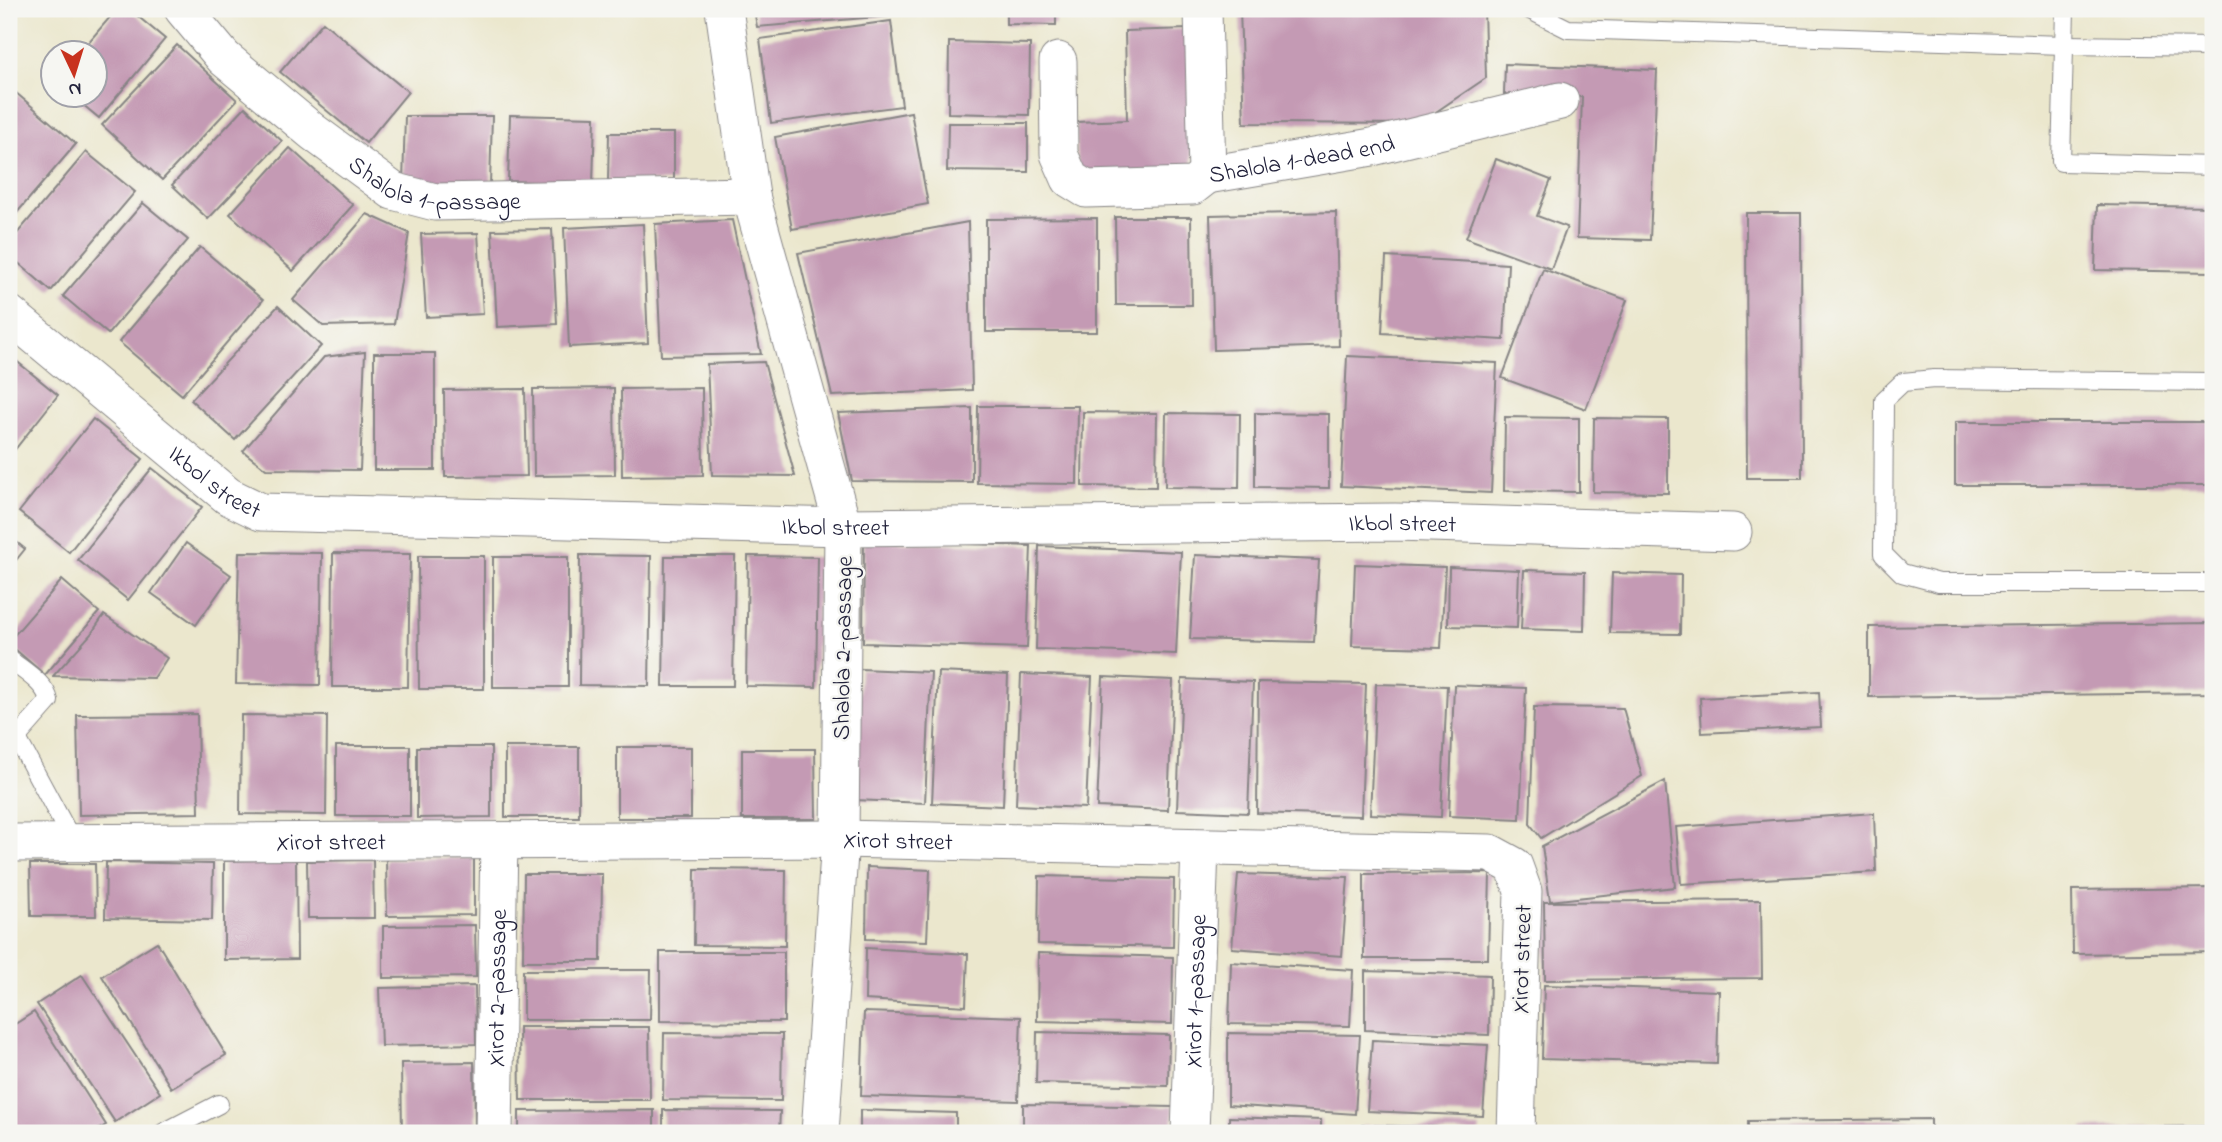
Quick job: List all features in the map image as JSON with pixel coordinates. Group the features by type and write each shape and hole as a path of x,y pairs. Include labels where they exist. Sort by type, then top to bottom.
{"street":[{"name":"Shalola 1-passage","path":"183,9 224,58 313,132 393,191 435,202 751,196"},
{"name":"Shalola 2-passage","path":"724,9 751,196 843,527 840,838 820,1133"},
{"name":"Shalola 1-dead end","path":"1203,9 1207,175 1372,147 1560,101"},
{"path":"1058,61 1059,155 1070,179 1086,189 1193,186 1207,175"},
{"name":"Ikbol street","path":"9,314 229,496 261,512 843,527 1395,522 1733,532"},
{"name":"Xirot street","path":"9,843 840,838 1490,853 1514,866 1523,891 1516,1133"},
{"name":"Xirot 2-passage","path":"494,1133 499,841"},
{"name":"Xirot 1-passage","path":"1190,1133 1200,848"}],"lane":[{"path":"1528,9 1568,29 2065,45 2213,47"},
{"path":"2065,9 2060,162 2213,166"},
{"path":"2213,382 1934,379 1903,382 1884,400 1883,554 1902,573 1939,583 2213,583"},
{"path":"9,659 48,694 50,701 19,735 19,742 74,844"},
{"path":"163,1133 219,1104"}],"building":[{"path":"117,9 129,9 165,39 108,107 108,38 92,38"},
{"path":"754,9 889,9 889,16 757,27"},
{"path":"1006,9 1056,9 1056,25 1006,24"},
{"path":"1240,9 1484,9 1486,78 1418,124 1244,123"},
{"path":"891,21 902,106 771,123 760,39"},
{"path":"323,22 408,92 366,143 280,72"},
{"path":"1188,29 1192,170 1078,174 1076,122 1127,120 1125,31"},
{"path":"949,42 1030,44 1029,115 948,113"},
{"path":"177,45 237,100 162,180 102,125"},
{"path":"1505,64 1657,70 1650,240 1577,238 1582,97 1504,94"},
{"path":"15,92 76,144 9,222 9,99"},
{"path":"245,107 282,141 208,219 172,185"},
{"path":"87,108 107,108 99,118"},
{"path":"911,112 928,204 792,229 775,137"},
{"path":"510,115 595,117 593,184 508,181"},
{"path":"405,116 492,116 490,185 403,183"},
{"path":"948,123 1028,123 1028,172 947,171"},
{"path":"609,133 674,133 674,182 608,181"},
{"path":"290,148 353,205 293,271 230,214"},
{"path":"86,152 135,192 51,291 9,255 9,243"},
{"path":"1496,159 1551,180 1537,216 1567,227 1551,269 1466,238"},
{"path":"143,203 188,240 108,334 63,296"},
{"path":"2097,205 2213,207 2213,272 2095,270"},
{"path":"1336,212 1339,346 1214,350 1210,215"},
{"path":"1746,213 1801,213 1802,478 1747,478"},
{"path":"367,214 409,233 394,324 323,326 293,300"},
{"path":"1115,217 1191,217 1192,305 1116,305"},
{"path":"1097,218 1097,332 986,332 986,219"},
{"path":"732,220 761,354 661,356 655,224"},
{"path":"968,222 972,390 832,396 798,253"},
{"path":"643,224 648,343 569,347 564,228"},
{"path":"552,229 557,324 497,327 492,230"},
{"path":"478,233 483,314 426,317 421,234"},
{"path":"200,247 263,300 182,395 119,342"},
{"path":"1386,257 1508,264 1504,340 1382,333"},
{"path":"1543,269 1627,300 1586,409 1502,378"},
{"path":"278,306 321,346 235,440 191,400"},
{"path":"365,352 360,470 266,469 243,451 324,357"},
{"path":"374,353 435,353 435,470 374,470"},
{"path":"9,355 58,395 9,457"},
{"path":"1347,356 1497,363 1491,493 1341,486"},
{"path":"764,362 795,476 712,475 707,364"},
{"path":"614,388 615,475 534,476 533,389"},
{"path":"702,388 703,475 622,476 621,389"},
{"path":"525,389 527,476 445,477 444,390"},
{"path":"978,406 1078,406 1077,484 977,483"},
{"path":"972,408 972,482 852,481 838,413"},
{"path":"1083,412 1157,413 1156,487 1082,486"},
{"path":"1166,413 1240,414 1239,488 1165,487"},
{"path":"1255,413 1329,414 1329,488 1255,487"},
{"path":"1505,417 1579,418 1579,492 1504,491"},
{"path":"1594,418 1668,419 1668,493 1593,492"},
{"path":"93,419 143,459 69,552 19,512"},
{"path":"1955,422 2213,422 2213,485 1955,485"},
{"path":"152,468 202,507 128,600 78,560"},
{"path":"9,536 25,549 9,569"},
{"path":"864,541 1031,546 1027,648 863,643"},
{"path":"186,543 231,575 196,625 151,593"},
{"path":"1039,546 1181,552 1176,654 1036,649"},
{"path":"239,552 322,553 320,685 236,684"},
{"path":"333,553 410,554 408,687 332,687"},
{"path":"580,555 651,556 649,686 579,685"},
{"path":"1195,555 1319,560 1314,642 1190,639"},
{"path":"418,556 484,556 484,689 419,689"},
{"path":"665,556 735,556 733,686 663,686"},
{"path":"748,556 818,557 816,687 746,686"},
{"path":"493,557 568,557 568,687 493,687"},
{"path":"1355,564 1445,567 1441,648 1352,646"},
{"path":"1449,567 1519,570 1517,628 1448,626"},
{"path":"1524,570 1585,572 1584,631 1521,629"},
{"path":"1612,573 1681,575 1680,634 1610,633"},
{"path":"62,580 99,612 45,675 9,644 9,641"},
{"path":"104,615 167,658 154,678 53,676 91,634"},
{"path":"2213,623 2213,693 1869,697 1869,627"},
{"path":"860,669 931,672 925,803 855,800"},
{"path":"938,672 1008,675 1003,806 932,803"},
{"path":"1021,674 1092,677 1086,808 1016,805"},
{"path":"1103,677 1173,680 1168,810 1097,807"},
{"path":"1182,679 1253,682 1248,813 1177,810"},
{"path":"1258,682 1366,684 1361,816 1257,813"},
{"path":"1376,684 1447,686 1441,817 1370,814"},
{"path":"1454,685 1526,688 1520,819 1449,816"},
{"path":"1819,692 1821,727 1702,733 1700,698"},
{"path":"1534,707 1623,708 1642,776 1541,838 1530,824"},
{"path":"197,714 199,813 79,815 77,715"},
{"path":"241,715 327,716 326,815 240,814"},
{"path":"336,746 410,746 410,816 336,816"},
{"path":"417,747 491,747 491,817 417,818"},
{"path":"505,747 579,747 579,817 505,817"},
{"path":"617,747 691,747 691,818 617,818"},
{"path":"742,749 815,749 816,819 742,819"},
{"path":"1665,781 1675,887 1550,901 1542,846"},
{"path":"1874,813 1876,872 1681,884 1676,827"},
{"path":"474,858 474,915 387,916 386,859"},
{"path":"296,859 297,959 224,960 224,861"},
{"path":"373,860 374,918 308,918 307,861"},
{"path":"106,862 213,864 212,920 105,918"},
{"path":"30,864 95,864 96,916 31,916"},
{"path":"867,867 930,870 927,941 866,939"},
{"path":"695,869 786,870 785,946 694,945"},
{"path":"1490,873 1488,959 1364,959 1364,874"},
{"path":"524,874 602,874 601,961 523,961"},
{"path":"1238,874 1348,877 1342,956 1232,948"},
{"path":"1039,876 1174,879 1173,947 1038,944"},
{"path":"2213,888 2213,952 2073,954 2072,890"},
{"path":"1761,900 1762,978 1545,980 1544,902"},
{"path":"475,925 476,977 383,978 383,926"},
{"path":"157,942 226,1055 171,1088 102,976"},
{"path":"866,948 968,954 966,1006 865,1000"},
{"path":"660,952 784,952 784,1022 660,1021"},
{"path":"1038,953 1173,957 1172,1024 1037,1021"},
{"path":"1231,962 1353,970 1350,1026 1229,1024"},
{"path":"523,970 651,970 650,1020 523,1020"},
{"path":"1365,971 1490,975 1489,1035 1365,1030"},
{"path":"82,975 160,1093 115,1122 37,1004"},
{"path":"1544,985 1719,991 1717,1064 1542,1059"},
{"path":"475,986 476,1044 381,1046 379,988"},
{"path":"34,1012 106,1125 92,1133 9,1133 9,1028"},
{"path":"864,1012 1021,1017 1018,1101 861,1096"},
{"path":"519,1027 649,1027 650,1100 520,1100"},
{"path":"1037,1032 1169,1035 1168,1086 1036,1083"},
{"path":"664,1033 782,1034 781,1101 663,1100"},
{"path":"1228,1033 1360,1035 1355,1114 1228,1105"},
{"path":"1372,1040 1488,1045 1483,1116 1367,1111"},
{"path":"474,1062 475,1131 402,1132 401,1063"},
{"path":"1023,1104 1173,1107 1173,1133 1023,1133"},
{"path":"654,1110 654,1133 519,1133 519,1111"},
{"path":"663,1110 780,1111 779,1133 663,1133"},
{"path":"860,1110 956,1113 956,1133 860,1133"},
{"path":"1229,1117 1321,1120 1321,1133 1229,1133"},
{"path":"1931,1119 1931,1133 1748,1133 1748,1121"},
{"path":"1362,1125 1480,1128 1479,1133 1362,1133"},
{"path":"2213,1126 2213,1133 2083,1133 2083,1128"}]}
